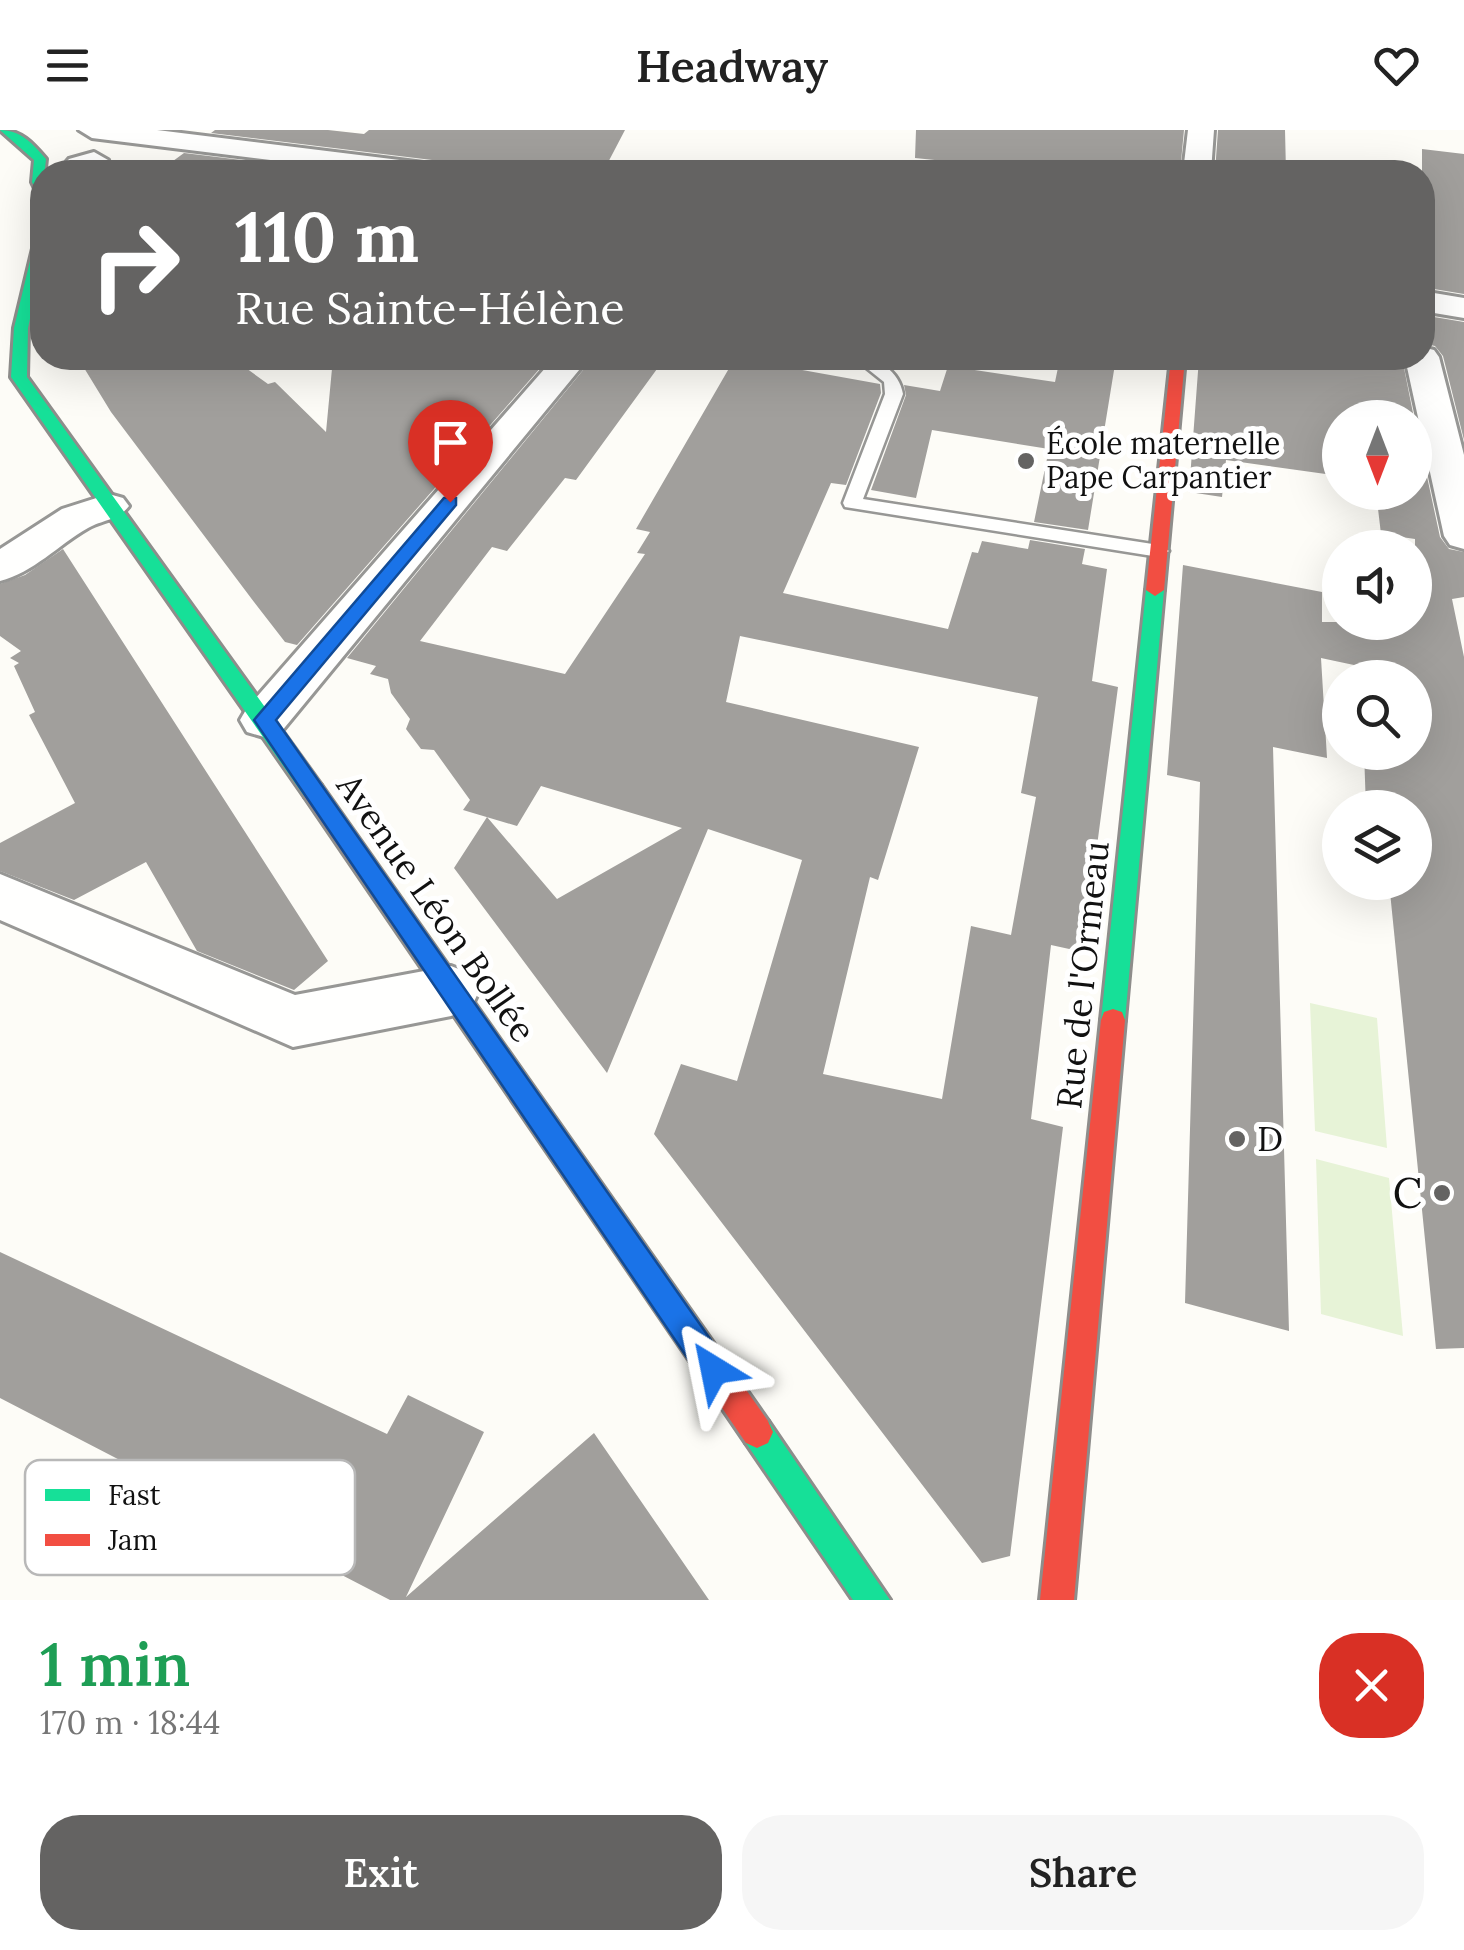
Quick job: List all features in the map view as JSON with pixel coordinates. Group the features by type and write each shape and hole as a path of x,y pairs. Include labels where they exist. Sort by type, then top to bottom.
{"main road":[{"path":"2,130 20,139 40,160"},
{"name":"Avenue Léon Bollée","path":"30,286 10,382 109,506 264,720 874,1600"},
{"name":"Rue de l'Ormeau","path":"1058,1600 1177,370"}],"street":[{"path":"94,130 333,160"},
{"path":"1198,160 1201,130"},
{"path":"81,158 168,140"},
{"path":"1435,303 1464,308"},
{"path":"264,720 562,370"},
{"path":"1425,370 1464,536"},
{"path":"0,568 76,518 109,506"},
{"path":"0,896 293,1022 451,991"}],"lane":[{"path":"878,370 892,380 894,394 852,503 1160,552"}],"green space":[{"path":"1310,1003 1377,1018 1387,1148 1315,1131"},
{"path":"1316,1159 1389,1178 1403,1336 1321,1314"}],"building":[{"path":"625,130 609,160 432,160 211,133"},
{"path":"916,130 1184,130 1181,160 915,158"},
{"path":"1218,130 1285,130 1286,160 1216,160"},
{"path":"1422,149 1464,154 1464,294 1435,289 1435,160 1422,160"},
{"path":"184,153 242,160 174,160"},
{"path":"1435,317 1464,322 1464,440 1443,356 1435,346"},
{"path":"85,370 249,370 268,384 275,382 326,432 332,370 538,370 297,645 285,642 111,412"},
{"path":"583,370 656,370 576,480 565,478 507,551 492,547 420,641 565,674 645,554 637,553 650,532 636,529 728,370 802,370 880,384 881,393 846,485 831,483 783,593 948,629 972,552 978,553 982,541 1028,549 1030,540 1085,549 1082,564 1107,569 1092,681 1118,687 1083,952 1051,945 1031,1119 1063,1127 1010,1556 982,1563 654,1134 681,1064 737,1081 802,860 708,829 607,1073 454,868 487,817 463,810 470,800 434,750 421,749 406,729 410,719 391,693 388,679 370,674 376,666 347,658","holes":["740,636 1038,697 1021,793 1036,797 1011,935 971,926 942,1099 823,1074 870,877 878,880 919,747 726,702","541,786 682,828 557,899 487,817 517,826"]},
{"path":"947,370 975,370 1055,382 1058,370 1114,370 1088,530 1034,522 1049,449 932,430 916,498 871,490 906,395 904,385 940,391"},
{"path":"1198,370 1404,370 1410,400 1322,400 1322,473 1226,460 1222,497 1189,492"},
{"path":"1432,500 1440,537 1449,549 1464,552 1464,597 1452,599 1464,657 1464,1348 1436,1349 1391,900 1432,900 1432,790 1365,790 1365,770 1432,770 1432,660 1321,658 1322,757 1273,747 1289,1331 1185,1303 1200,782 1167,775 1183,565 1322,592 1322,640 1432,640 1432,530 1381,530 1378,510 1432,510"},
{"path":"63,549 328,961 294,990 197,951 146,862 74,900 0,871 0,843 75,803 29,715 35,712 14,666 19,663 10,658 21,651 0,636 0,584 25,575"},
{"path":"0,1252 387,1434 408,1395 484,1432 406,1597 594,1433 709,1600 390,1600 342,1575 355,1575 355,1460 120,1460 0,1398"}],"traffic: fast":[{"path":"3,130 20,139 40,160"},
{"path":"30,289 21,328 19,377 313,791"},
{"path":"1113,1020 1155,590"},
{"path":"757,1432 873,1600"}],"traffic: jam":[{"path":"1155,590 1177,370"},
{"path":"313,791 757,1432"},
{"path":"1057,1600 1113,1020"}],"place":[{"name":"École maternelle Pape Carpantier","path":"1026,461"},
{"name":"D","path":"1237,1139"},
{"name":"C","path":"1442,1193"}],"route":[{"path":"450,502 264,720 714,1370"}]}
